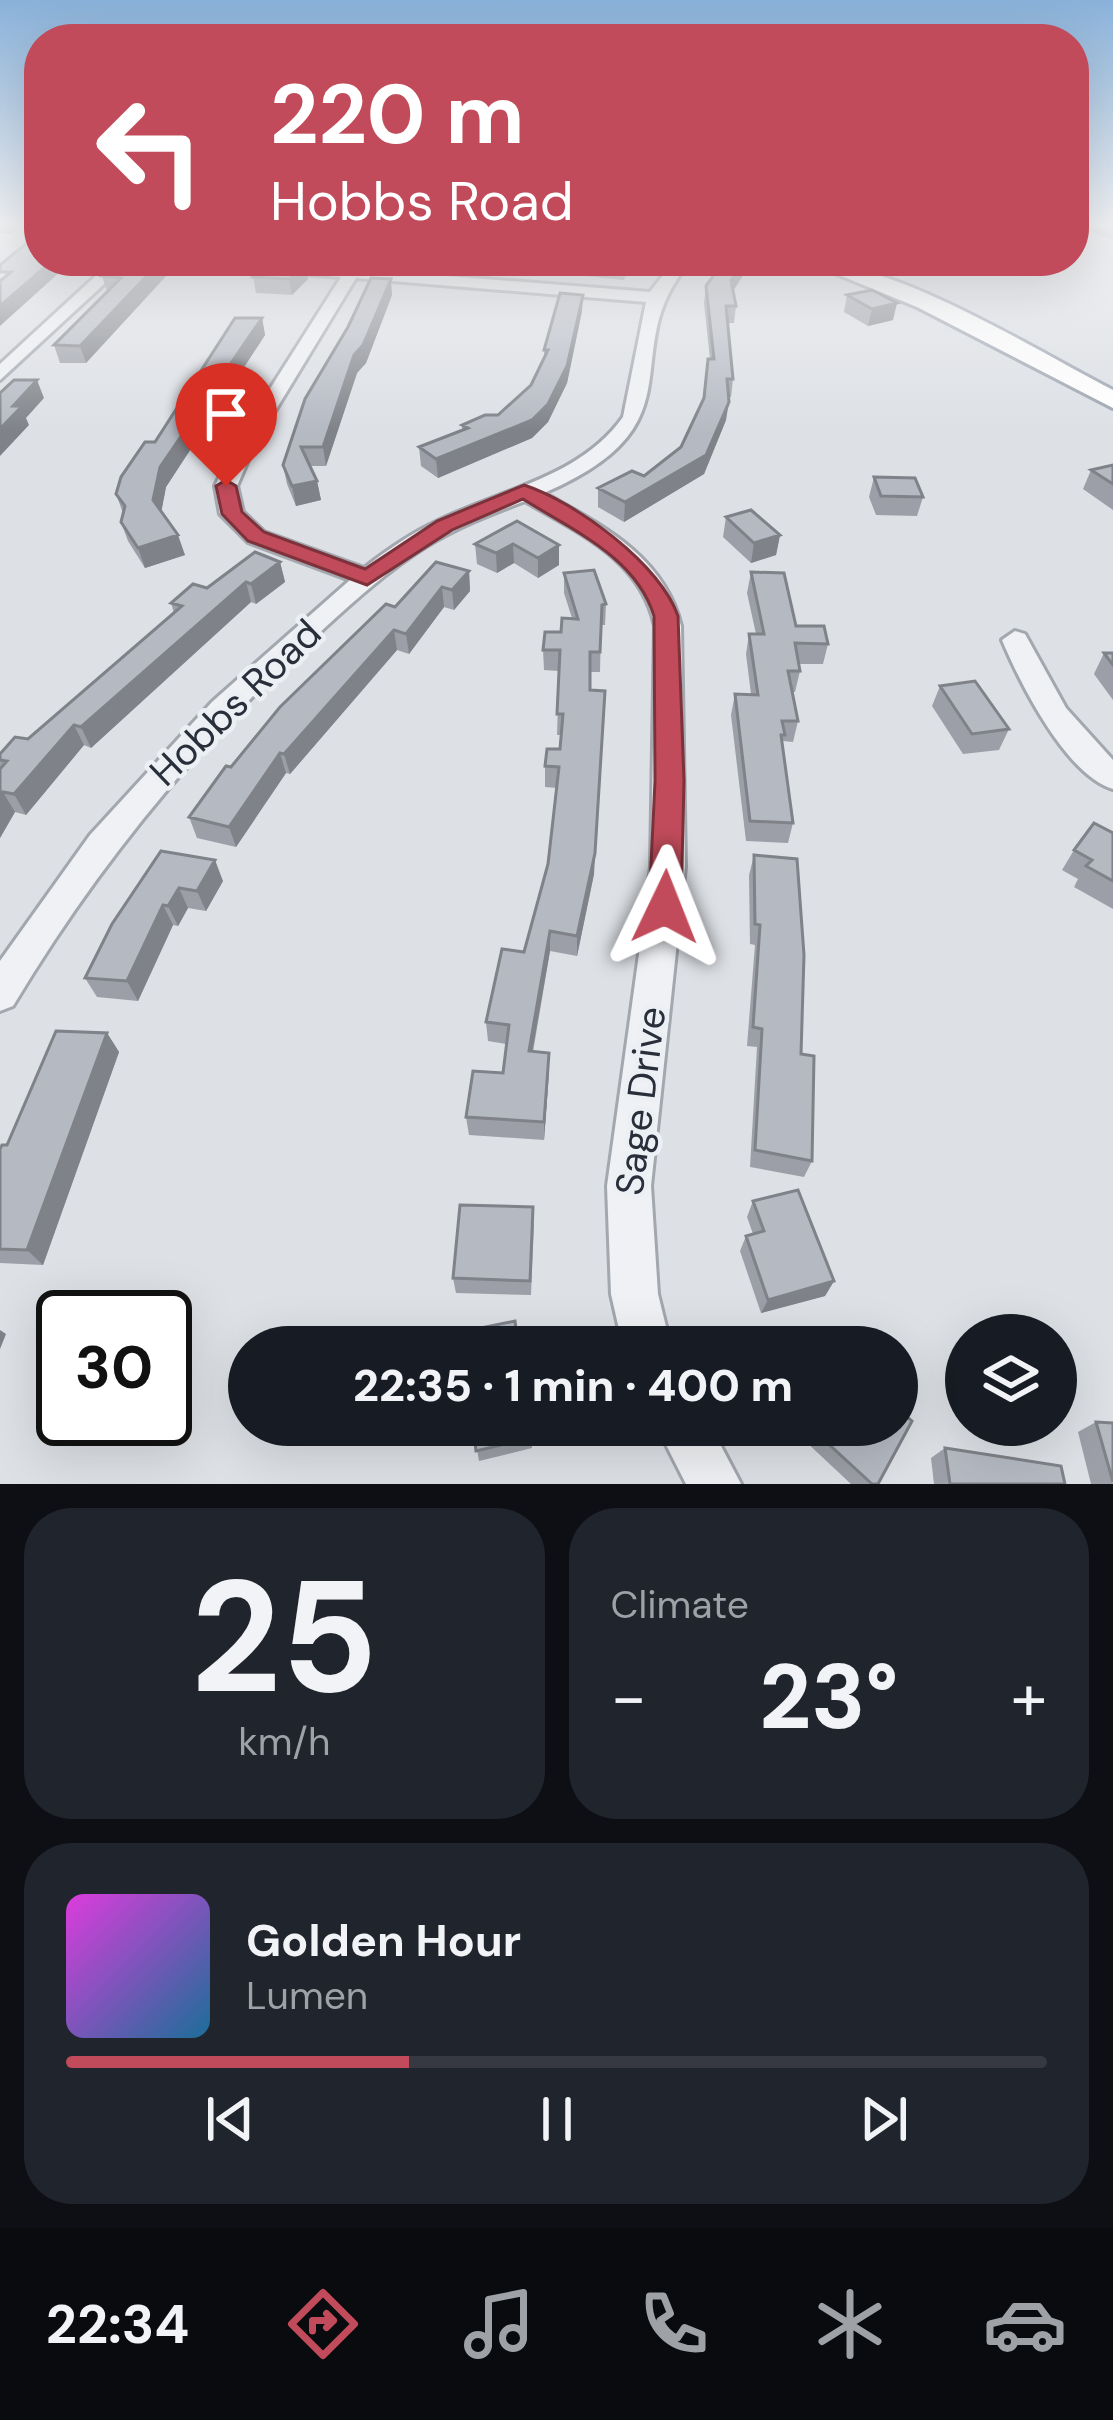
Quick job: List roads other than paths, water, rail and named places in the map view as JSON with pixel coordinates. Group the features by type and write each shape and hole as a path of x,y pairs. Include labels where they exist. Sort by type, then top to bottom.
{"main road":[{"path":"902,293 1113,400"}],"street":[{"path":"0,374 86,293"},
{"path":"339,293 245,444 226,486 232,514 256,537 367,578"},
{"path":"594,293 657,298"},
{"name":"Hobbs Road","path":"0,994 54,907 151,780 254,676 367,578 444,525 524,491 606,448 630,423 637,410 659,293"},
{"name":"Sage Drive","path":"524,491 624,554 659,596 666,616 670,781 665,907 627,1181 628,1252 643,1326"},
{"path":"1015,640 1032,683 1058,723 1113,778"},
{"path":"693,1446 715,1484"}]}
